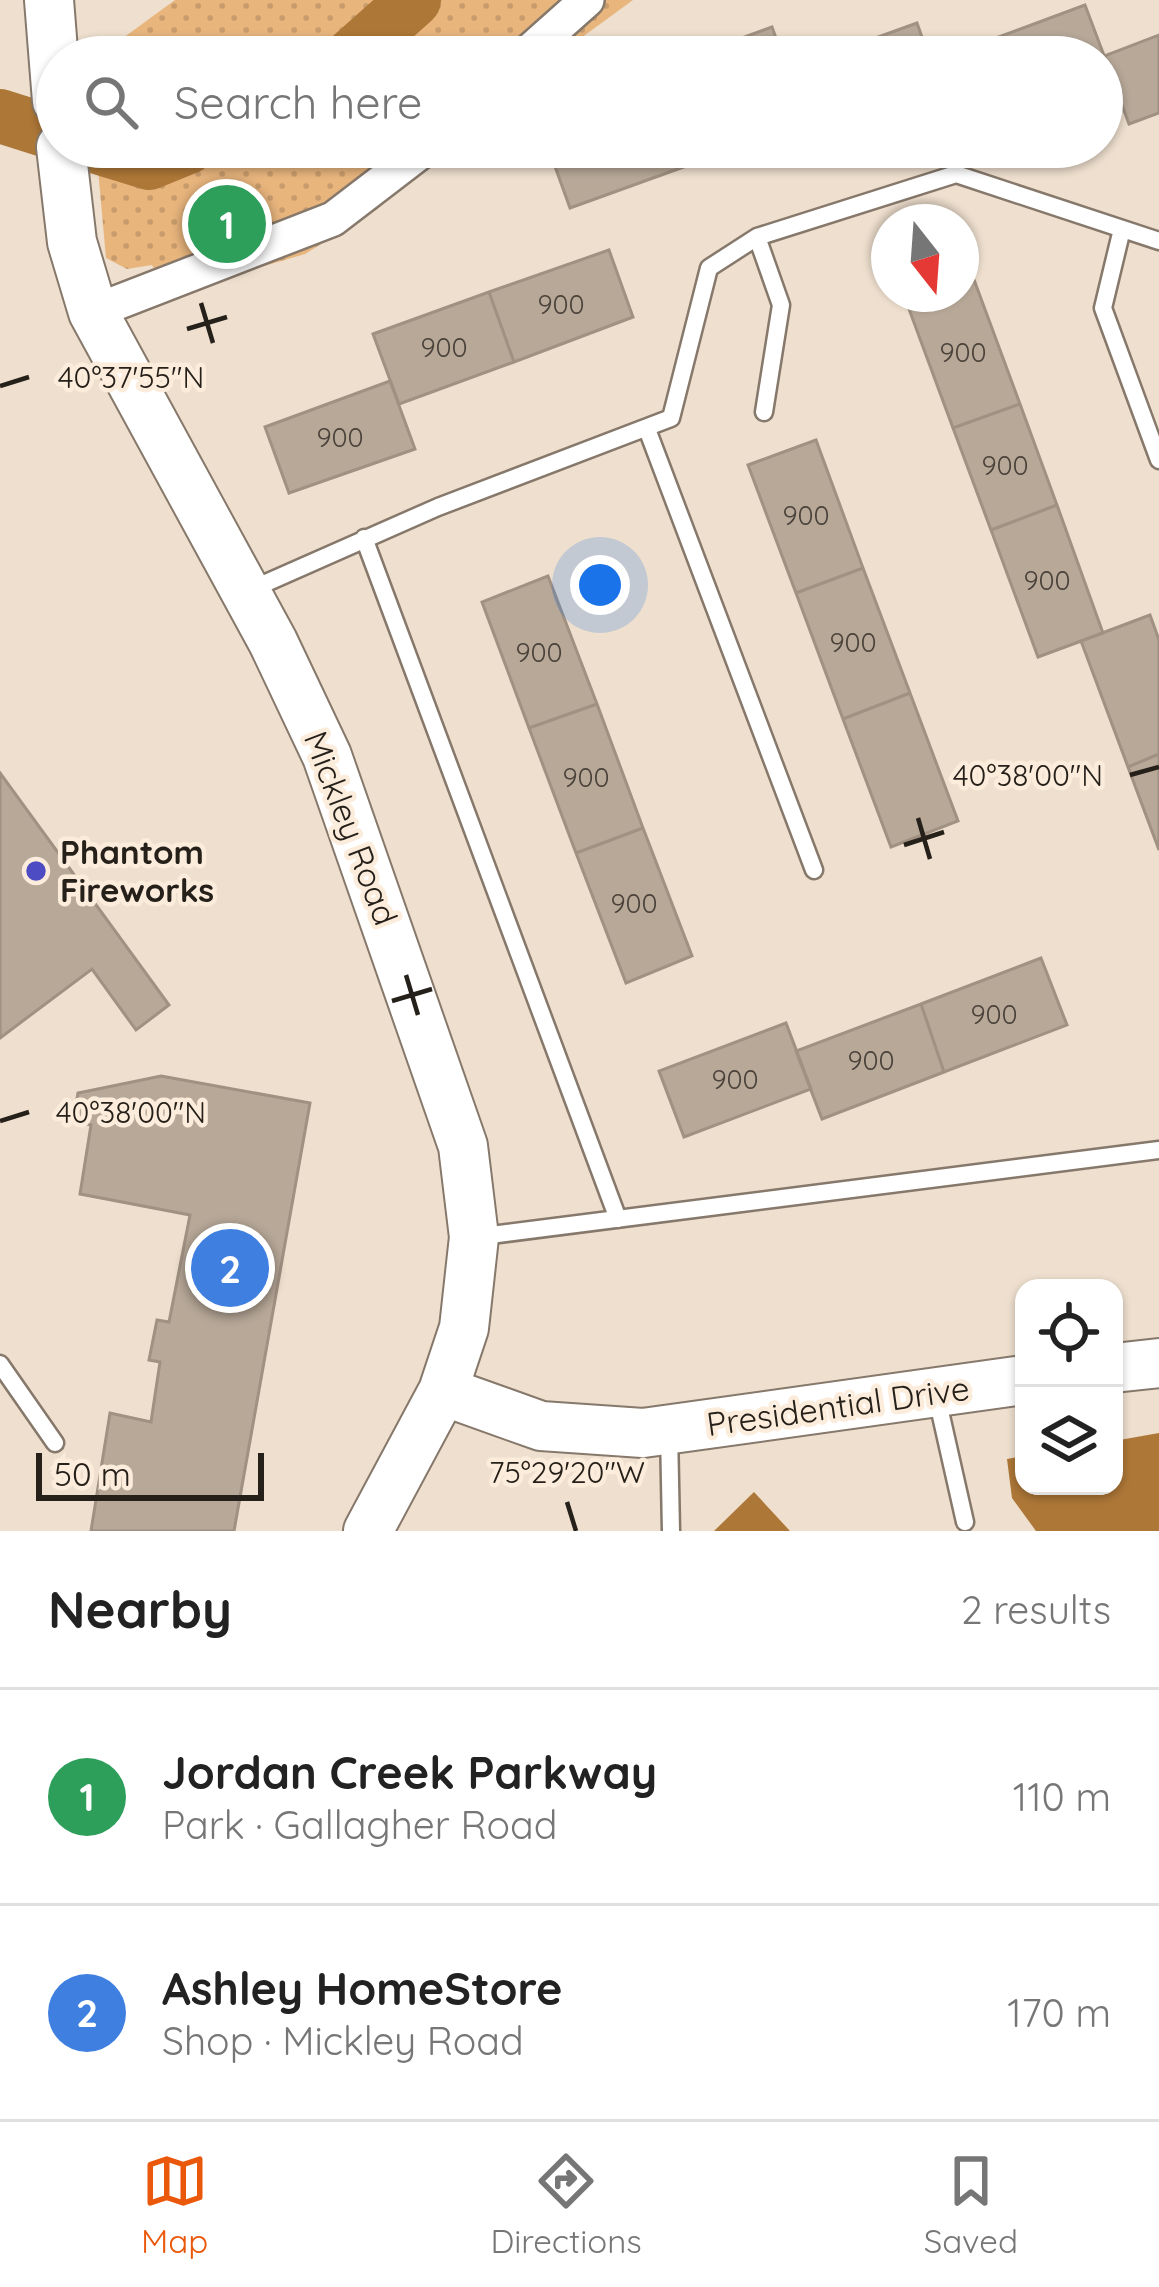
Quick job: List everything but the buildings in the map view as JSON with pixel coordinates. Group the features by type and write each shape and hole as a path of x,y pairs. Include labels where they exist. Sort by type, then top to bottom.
{"street":[{"path":"547,36 587,0"},
{"name":"Mickley Road","path":"63,168 72,242 93,312 246,592 327,756 463,1145 474,1237 464,1328 443,1391 368,1531"},
{"path":"93,312 333,219 400,168"},
{"path":"1123,1367 1159,1363"},
{"name":"Presidential Drive","path":"443,1391 541,1426 592,1433 669,1431 1015,1381"}],"lane":[{"path":"246,592 364,538 670,418 710,268 757,238 956,174 1159,241"},
{"path":"1122,229 1102,308 1159,460"},
{"path":"757,238 782,305 764,412"},
{"path":"647,429 814,870"},
{"path":"364,538 618,1219"},
{"path":"474,1237 1159,1150"},
{"path":"0,1364 56,1443"},
{"path":"935,1391 965,1522"},
{"path":"669,1431 671,1531"}],"shaded area":[{"path":"175,0 633,0 584,36 126,36"},
{"path":"98,168 425,168 376,210 305,254 168,294 152,265 127,269 106,258"},
{"path":"1159,1433 1159,1531 1036,1531 1012,1498 1007,1459 1015,1458 1015,1495 1123,1495 1123,1439"},
{"path":"754,1492 790,1531 714,1531"}],"waterway":[{"path":"374,36 414,0"},
{"path":"0,116 36,127"}],"place":[{"name":"Jordan Creek Parkway","path":"227,224"},
{"name":"Phantom Fireworks","path":"36,871"},
{"name":"Ashley HomeStore","path":"230,1268"}]}
